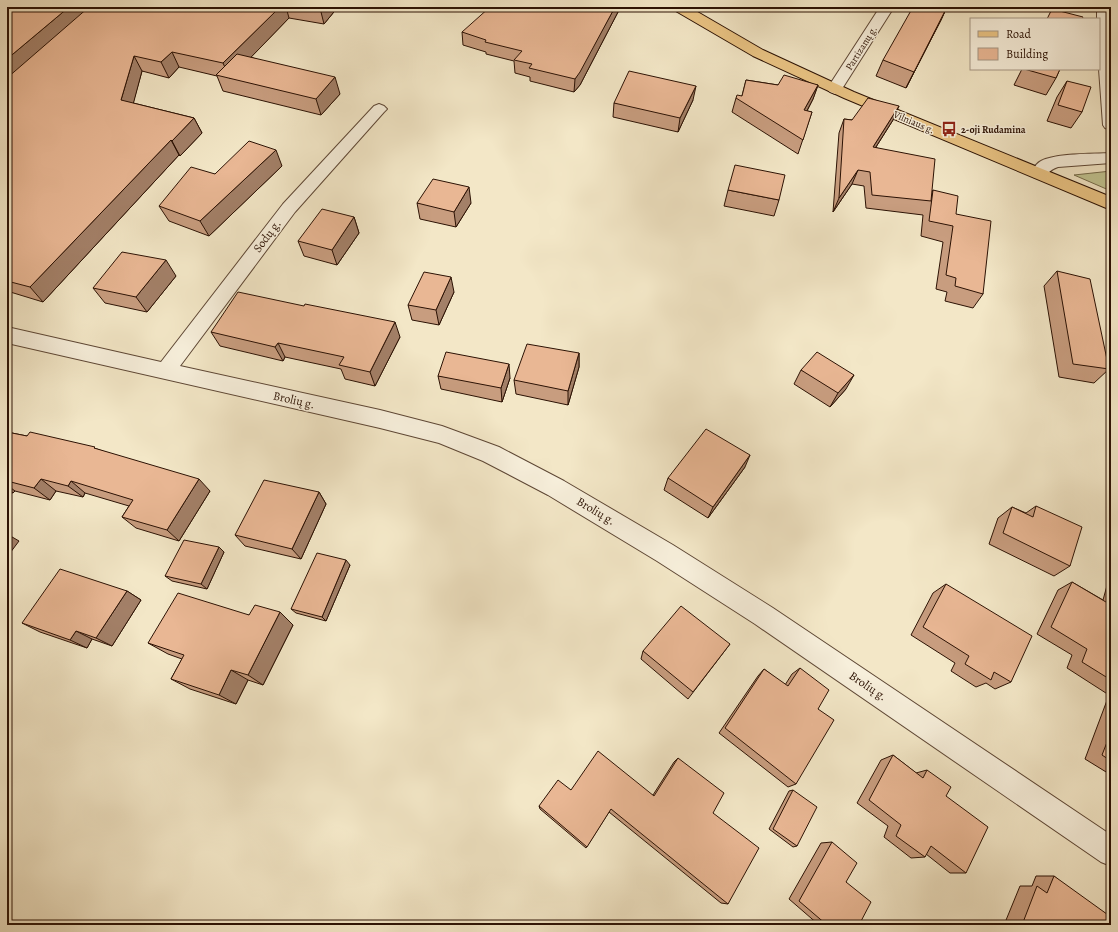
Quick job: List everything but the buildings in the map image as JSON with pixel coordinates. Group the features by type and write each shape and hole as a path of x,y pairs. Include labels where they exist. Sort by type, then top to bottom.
{"main road":[{"name":"Vilniaus g.","path":"679,7 758,53 835,89 1111,204"}],"street":[{"name":"Partizanų g.","path":"835,89 887,7"},
{"path":"1104,7 1103,32 1111,125"},
{"name":"Sodų g.","path":"166,370 289,208 379,109"},
{"path":"1039,173 1046,165 1058,162 1111,158"},
{"name":"Brolių g.","path":"7,335 388,421 442,435 491,454 556,488 665,553 751,608 1111,852"}],"green space":[{"path":"1111,171 1111,191 1074,175"}],"place":[{"name":"2-oji Rudamina","path":"949,129"}]}
